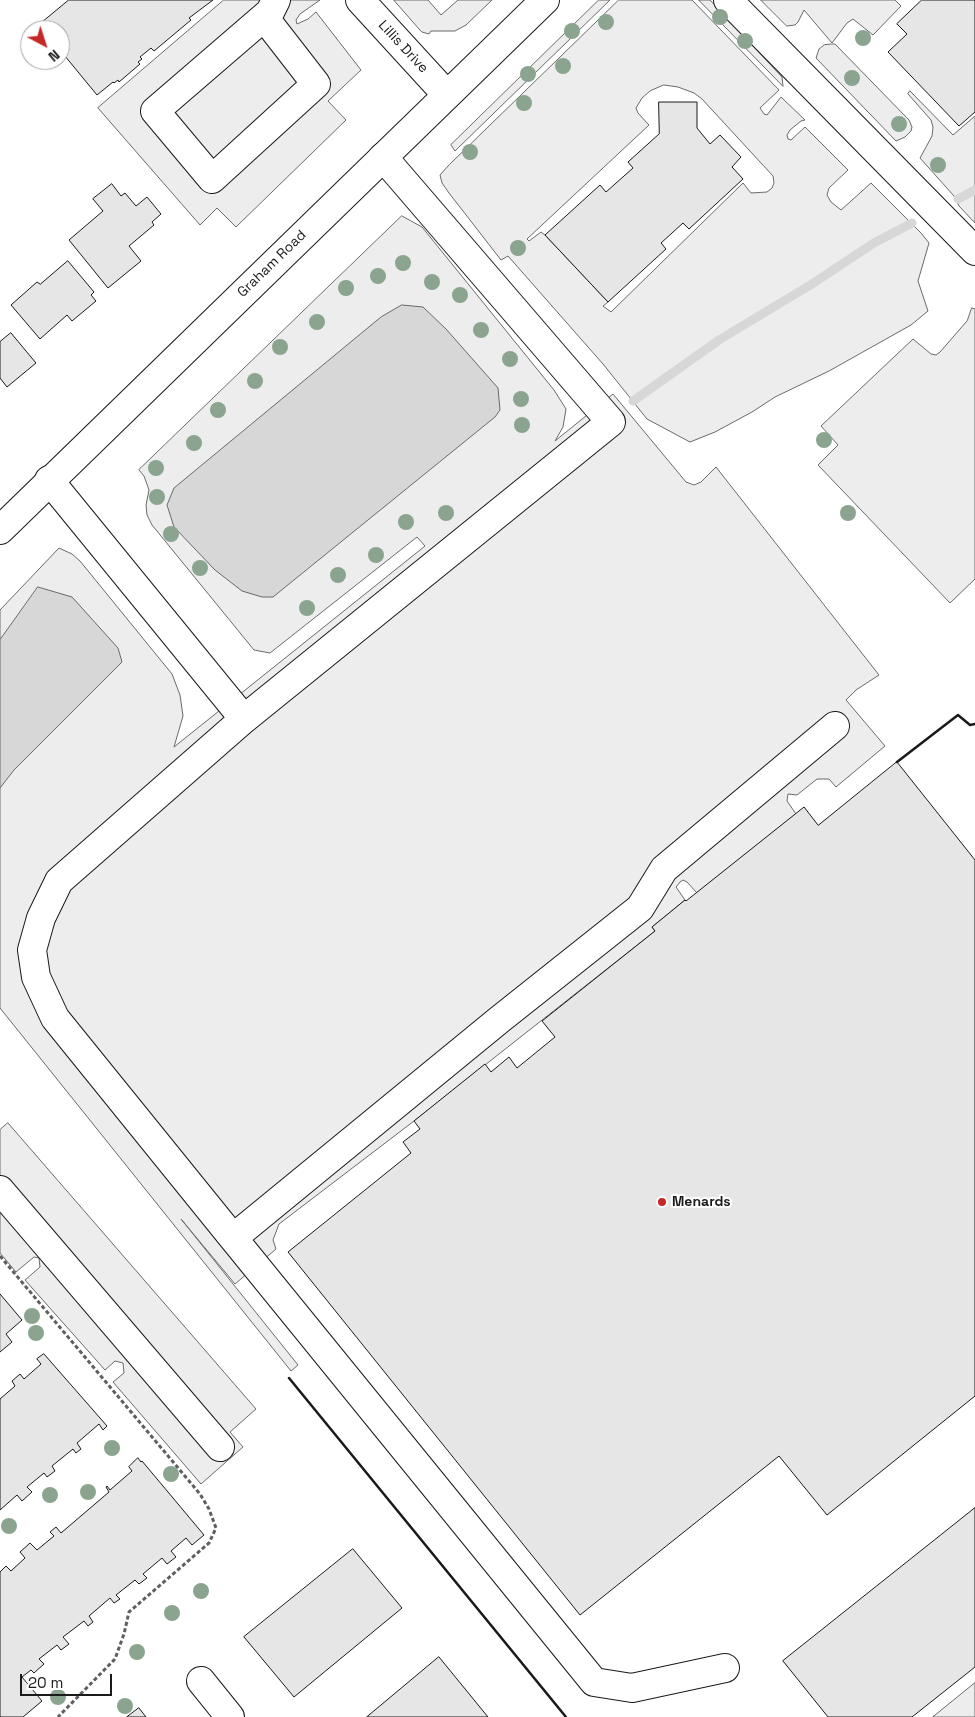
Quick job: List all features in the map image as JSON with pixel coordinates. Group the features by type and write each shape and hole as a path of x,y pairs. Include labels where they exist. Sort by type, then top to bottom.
{"main road":[{"name":"Lillis Drive","path":"360,0 447,95"},
{"name":"Graham Road","path":"0,530 49,480 545,0"},
{"path":"728,0 975,251"},
{"path":"270,9 316,84 212,179 155,111 270,9"},
{"path":"383,157 611,422 244,718 60,881 40,918 32,950 36,977 55,1018 594,1682 632,1688 725,1668"},
{"path":"49,480 244,718"},
{"path":"233,1238 499,1020 640,908 664,869 835,726"},
{"path":"0,1190 220,1446"},
{"path":"201,1682 230,1717"}],"path":[{"path":"0,1256 200,1494 209,1509 216,1528 209,1543 129,1612 115,1659 58,1717"}],"shaded area":[{"path":"224,0 320,0 300,14 296,20 297,24 308,19 316,12 361,70 328,101 346,120 236,227 217,208 200,225 98,108"},
{"path":"394,0 428,0 441,15 458,0 492,0 466,25 455,31 431,31 429,34 422,32"},
{"path":"599,0 610,0 455,151 451,145"},
{"path":"619,0 692,0 779,90 760,108 764,114 767,115 781,97 805,120 790,130 787,135 788,139 791,140 805,127 848,170 829,188 827,195 831,202 841,210 871,183 929,243 918,281 928,311 911,325 829,371 775,397 715,432 690,442 647,419 603,364 508,256 501,260 442,183 440,175","holes":["664,85 678,87 694,93 702,99 773,176 774,183 767,192 751,193 743,183 611,312 603,306 608,302 545,235 541,232 529,241 527,239 649,125 636,108 642,98 650,91"]},
{"path":"699,0 710,0 782,77 783,86"},
{"path":"761,0 895,0 901,6 873,35 853,19 847,23 832,43 804,10 795,25 787,26"},
{"path":"835,44 909,120 912,127 905,137 896,141 816,58 819,49 824,45"},
{"path":"910,91 953,135 975,116 975,223 920,158 932,136 933,127 931,120 908,94"},
{"path":"402,216 422,227 554,390 566,409 563,427 555,441 613,394 686,482 694,485 701,482 716,467 879,675 856,690 846,700 885,746 836,787 829,779 817,779 797,795 788,794 787,801 796,814 697,893 687,882 683,880 680,882 676,887 685,900 652,927 655,931 414,1121 279,1224 273,1240 276,1249 235,1284 181,1219 298,1365 291,1371 0,1008 0,610 59,548 72,554 80,561 172,674 180,695 183,716 174,747 425,546 417,537 270,653 254,650 152,525 147,515 146,505 149,490 144,476 139,470"},
{"path":"402,305 423,307 446,329 498,388 500,410 495,417 273,597 262,597 242,591 215,570 174,527 167,505 174,488 381,317"},
{"path":"972,308 975,309 975,579 950,603 818,465 838,445 821,426 913,339 931,354 936,355 940,352 967,321"},
{"path":"38,587 72,597 118,648 122,662 14,770 0,788 0,640"},
{"path":"8,1123 256,1409 230,1432 243,1447 201,1484 113,1382 124,1373 123,1363 115,1361 105,1370 25,1280 40,1267 39,1258 34,1257 16,1272 0,1253 0,1130"},
{"path":"975,1683 975,1717 933,1717"}],"building":[{"path":"69,0 213,0 189,18 191,20 154,51 151,48 140,57 142,59 138,62 140,64 119,82 118,80 113,82 97,95 70,62 70,20 45,20"},
{"path":"922,0 975,0 975,112 959,126 888,52 907,34 897,24"},
{"path":"659,102 697,102 697,128 710,144 720,135 741,157 732,167 743,179 689,229 683,223 661,243 666,249 608,302 545,235 600,185 606,192 633,168 628,162 659,134"},
{"path":"112,184 121,196 125,193 136,206 147,197 161,214 152,222 154,225 129,246 141,261 108,288 69,240 103,211 93,199"},
{"path":"68,261 94,292 91,295 96,301 72,321 67,315 40,339 11,305 37,282 40,284"},
{"path":"11,333 36,363 7,387 0,378 0,342"},
{"name":"Menards","path":"897,762 975,860 975,1396 827,1515 779,1456 580,1615 288,1252 411,1153 403,1142 420,1129 414,1121 485,1064 491,1072 509,1057 517,1068 555,1037 542,1021 655,931 652,927 685,900 804,807 818,825"},
{"path":"0,1294 22,1320 6,1334 12,1342 0,1352"},
{"path":"44,1354 107,1426 103,1430 99,1424 77,1443 81,1449 76,1453 73,1449 52,1466 55,1471 47,1477 44,1473 27,1487 32,1492 22,1501 17,1495 0,1510 0,1399 15,1386 12,1381 20,1374 24,1379 41,1364 37,1359"},
{"path":"138,1458 204,1535 192,1545 186,1538 171,1551 176,1557 167,1564 162,1558 143,1574 147,1578 139,1584 135,1580 116,1595 120,1599 114,1603 110,1598 89,1616 93,1622 88,1626 84,1621 63,1637 69,1644 61,1650 57,1645 39,1659 44,1664 34,1673 31,1670 22,1677 42,1701 23,1717 0,1717 0,1572 6,1566 11,1571 25,1558 20,1552 30,1543 37,1550 54,1536 50,1532 56,1527 61,1533 109,1492 107,1486 110,1490 132,1471 129,1467"},
{"path":"975,1508 975,1667 912,1717 828,1717 783,1661"},
{"path":"353,1549 402,1608 294,1697 244,1637"},
{"path":"439,1657 488,1717 367,1717"},
{"path":"139,1708 146,1717 127,1717"}],"waterway":[{"path":"958,199 975,190"},
{"path":"633,401 719,340 812,284 874,243 912,223"}],"wall":[{"path":"897,762 958,715 970,725 975,724"},
{"path":"289,1378 566,1717"}],"place":[{"name":"Menards","path":"662,1202"}]}
